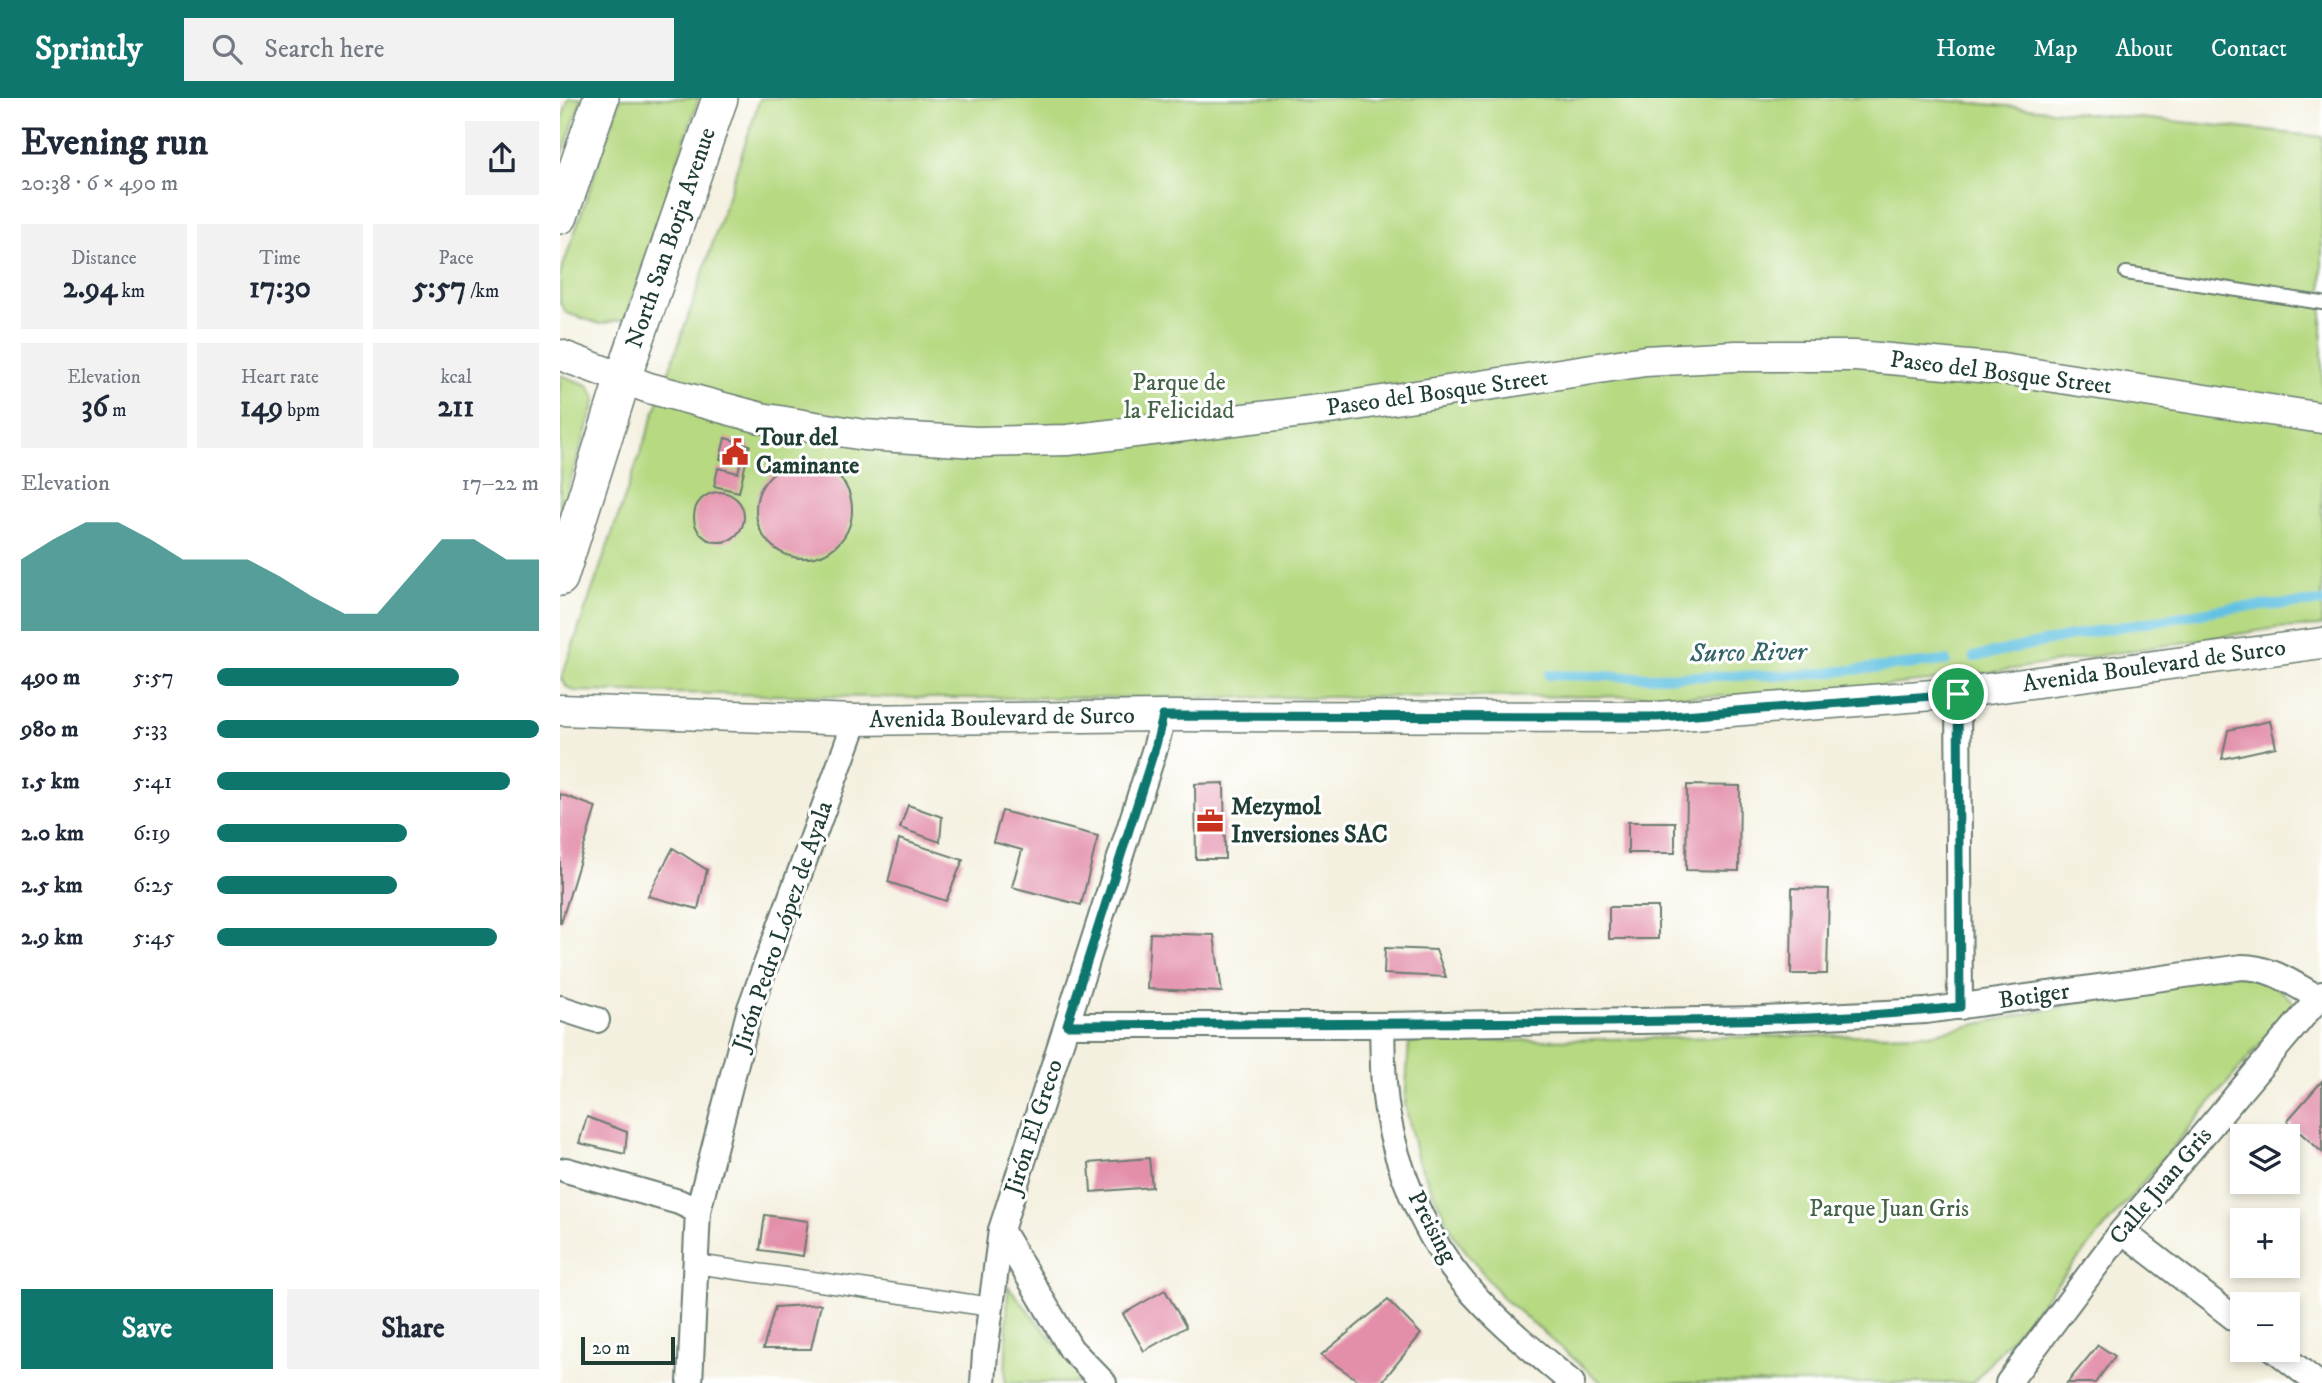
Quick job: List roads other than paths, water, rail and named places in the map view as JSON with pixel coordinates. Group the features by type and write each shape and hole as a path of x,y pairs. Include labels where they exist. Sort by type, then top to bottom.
{"main road":[{"path":"560,216 567,178 601,98"},
{"name":"North San Borja Avenue","path":"560,578 622,378 719,98"}],"street":[{"name":"Paseo del Bosque Street","path":"560,355 649,388 761,418 864,435 978,442 1068,440 1336,408 1645,361 1736,356 1856,356 2002,369 2322,418"},
{"name":"Avenida Boulevard de Surco","path":"560,710 856,720 1163,716 1657,717 1958,694 2322,643"},
{"path":"1958,694 1960,1007"},
{"name":"Jirón El Greco","path":"983,1383 1001,1230 1163,716"},
{"name":"Jirón Pedro López de Ayala","path":"690,1383 698,1211 750,1008 856,720"},
{"name":"Botiger","path":"1067,1025 1382,1025 1762,1020 1926,1011 2242,967 2258,967 2270,971 2321,996"},
{"name":"Calle Juan Gris","path":"2008,1383 2122,1231 2321,996"},
{"path":"560,1008 597,1020"},
{"name":"Preising","path":"1382,1025 1388,1115 1399,1156 1420,1213 1452,1268 1502,1323 1572,1383"},
{"path":"566,1170 679,1202 698,1211"},
{"path":"1001,1230 1071,1349 1104,1383"},
{"path":"2122,1231 2230,1315"},
{"path":"696,1264 991,1307"},
{"path":"2290,1362 2317,1383"}],"lane":[{"path":"2126,273 2322,303"}],"waterway":[{"name":"Surco River","path":"1974,657 2090,632 2230,608 2322,602"},
{"name":"Surco River","path":"1549,675 1801,675 1946,661"}],"place":[{"name":"Tour del Caminante","path":"735,452"},
{"name":"Mezymol Inversiones SAC","path":"1210,821"}],"park label":[{"name":"Parque de la Felicidad","path":"1179,397"},
{"name":"Parque Juan Gris","path":"1889,1209"}]}
